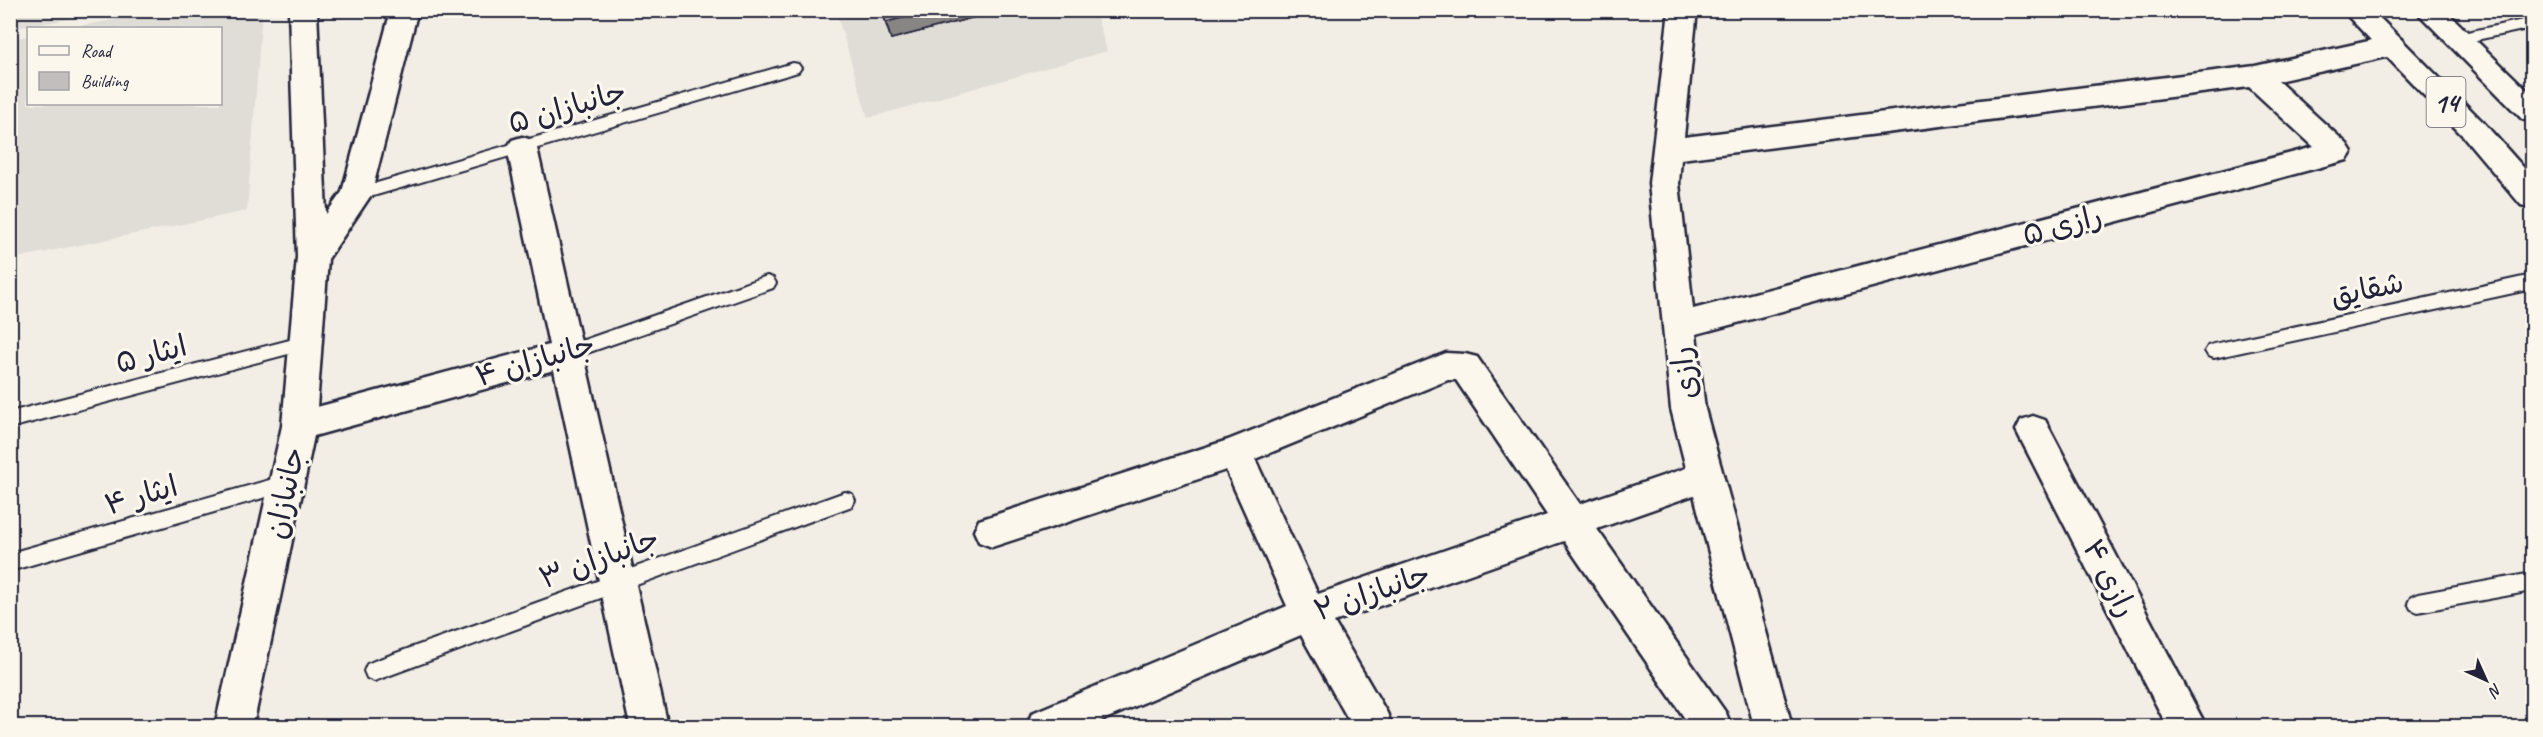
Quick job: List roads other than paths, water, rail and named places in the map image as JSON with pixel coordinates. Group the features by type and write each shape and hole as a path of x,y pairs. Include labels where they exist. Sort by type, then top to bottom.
{"main road":[{"name":"جانبازان","path":"234,726 299,426 313,257 303,10"},
{"name":"جانبازان","path":"313,257 356,195 405,10"},
{"name":"رازی","path":"1683,10 1664,183 1688,409 1773,726"},
{"name":"14","path":"2355,10 2473,129 2532,197"},
{"name":"14","path":"2428,10 2532,112"},
{"path":"1667,150 2255,76 2391,46"},
{"name":"رازی ۵","path":"1679,326 2337,152 2255,76"},
{"path":"522,148 649,726"},
{"name":"جانبازان ۴","path":"299,426 567,353"},
{"path":"992,531 1235,452 1446,366 1465,367 1712,726"},
{"name":"رازی ۴","path":"2033,430 2187,726"},
{"path":"1235,452 1310,614 1373,726"},
{"name":"جانبازان ۲","path":"1046,726 1310,614 1706,476"}],"lane":[{"path":"2458,39 2532,23"},
{"name":"جانبازان ۵","path":"356,195 793,68"},
{"name":"شقایق","path":"2214,351 2532,282"},
{"name":"جانبازان ۴","path":"567,353 767,283"},
{"name":"ایثار ۵","path":"10,420 305,343"},
{"name":"ایثار ۴","path":"10,562 287,483"},
{"name":"جانبازان ۳","path":"374,671 845,500"},
{"path":"2418,603 2532,582"}]}
